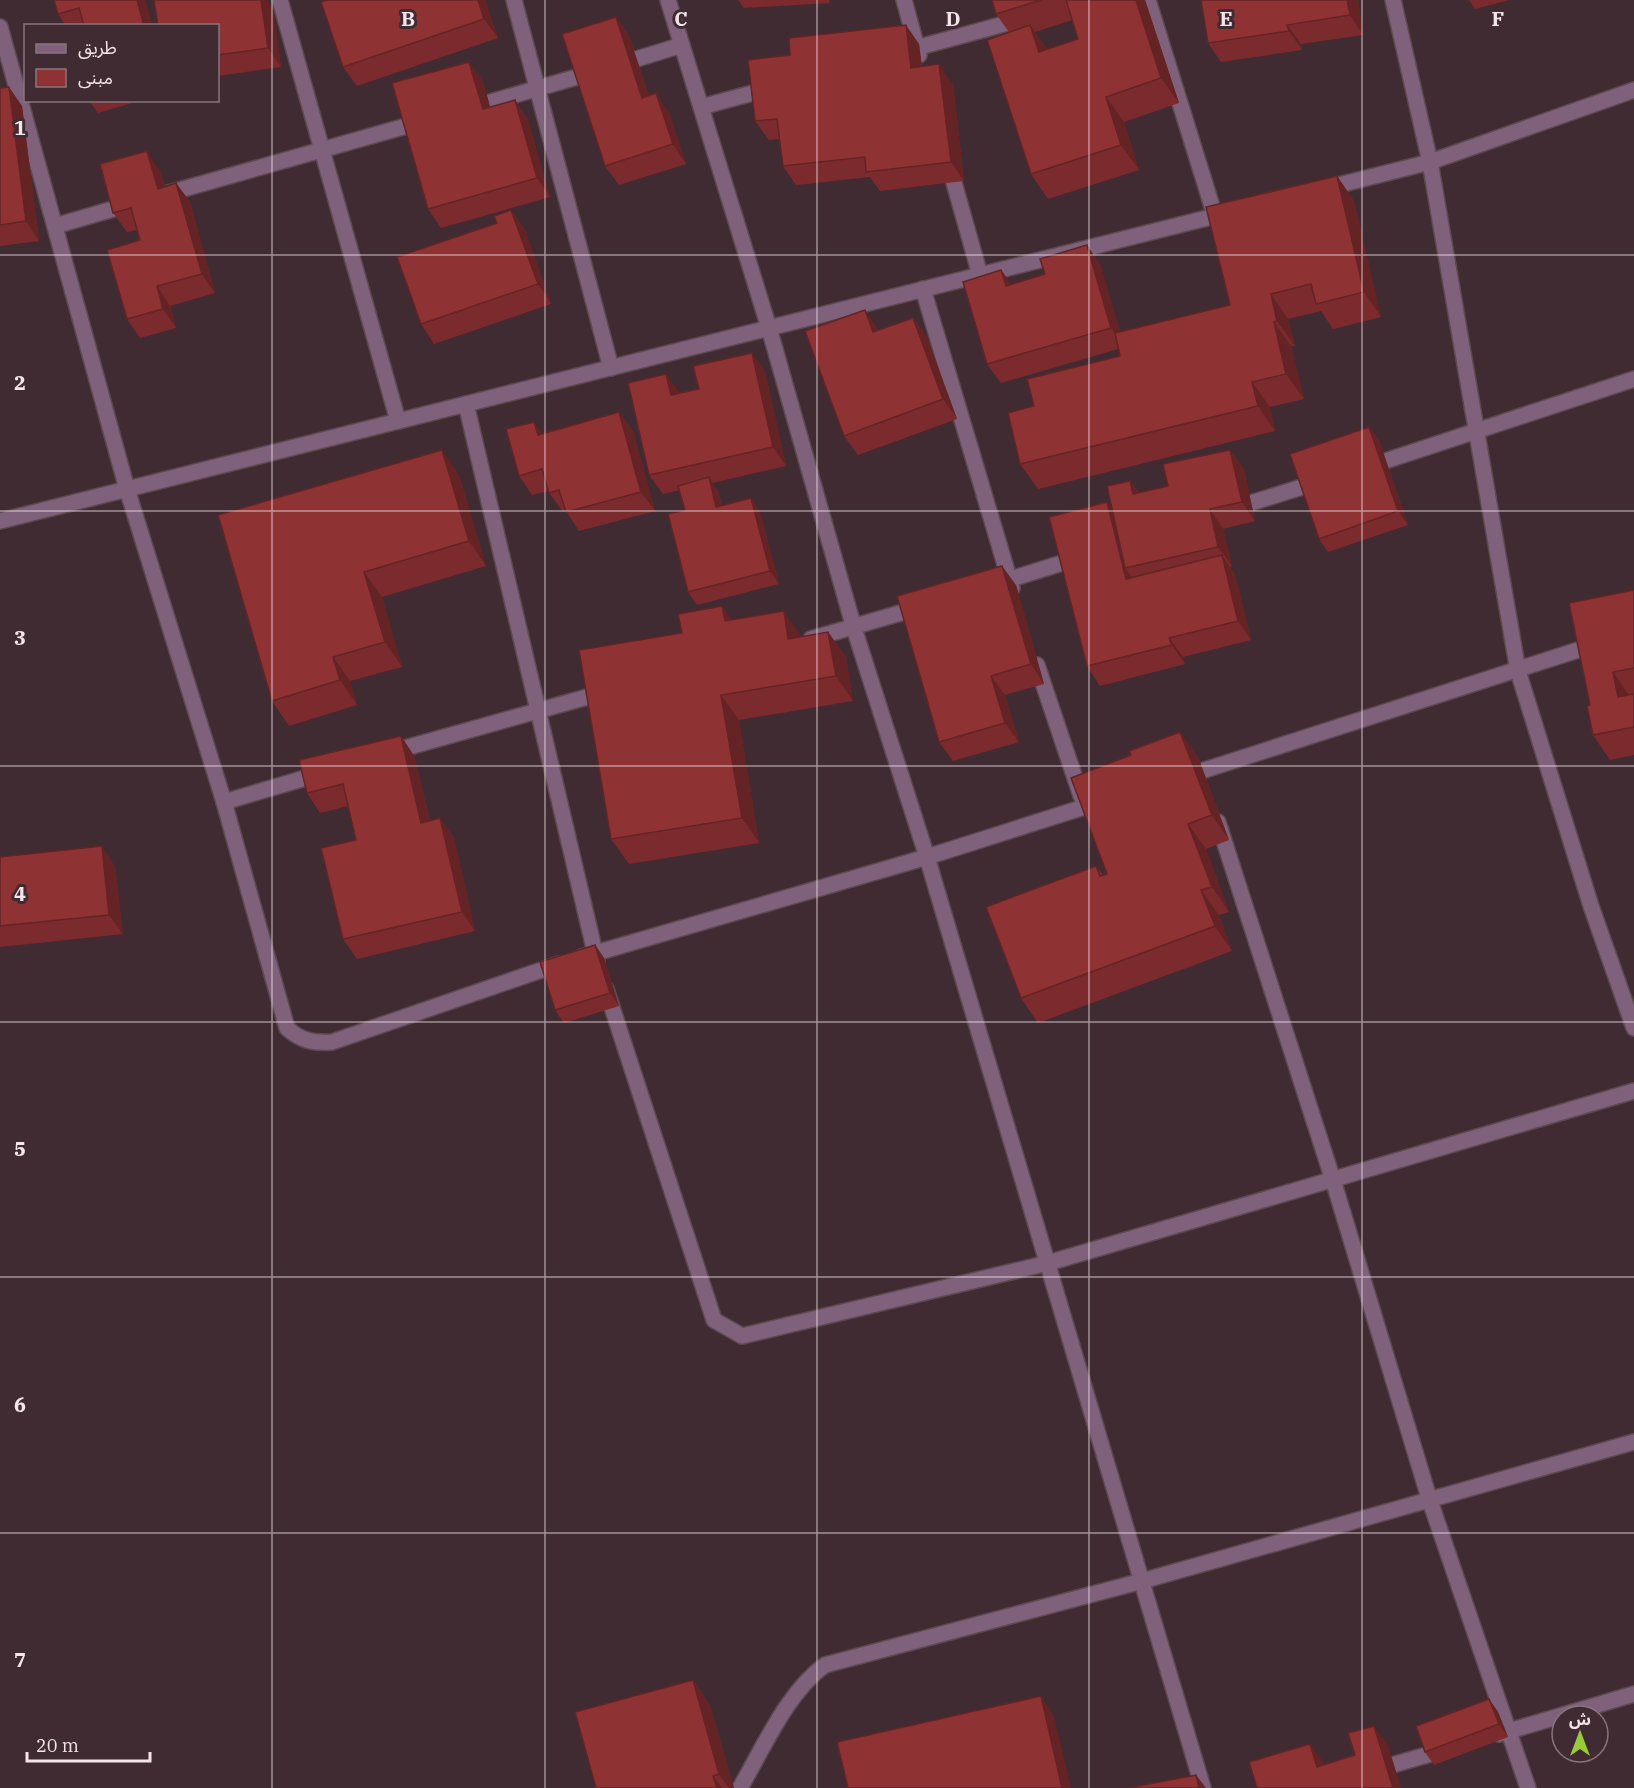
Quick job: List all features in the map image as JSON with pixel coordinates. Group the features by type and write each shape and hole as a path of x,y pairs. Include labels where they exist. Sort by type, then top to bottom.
{"street":[{"path":"280,0 398,421"},
{"path":"514,0 611,368"},
{"path":"668,0 769,328 854,628 927,857 1203,1788"},
{"path":"904,0 923,70"},
{"path":"1148,0 1215,216"},
{"path":"1393,0 1431,162 1518,671 1591,906 1634,1028"},
{"path":"883,57 1037,15"},
{"path":"0,27 127,489 224,802 286,1028 297,1038 313,1043 332,1042 594,953 927,857 1116,797"},
{"path":"458,111 682,45"},
{"path":"701,107 781,85"},
{"path":"1306,194 1431,162 1634,90"},
{"path":"55,226 435,118"},
{"path":"945,150 980,275"},
{"path":"0,521 1238,210"},
{"path":"923,289 1016,602"},
{"path":"1215,515 1477,432 1634,379"},
{"path":"466,404 594,953 714,1320 731,1331 742,1336 754,1335 1048,1263 1634,1091"},
{"path":"976,590 1089,554"},
{"path":"797,643 931,604"},
{"path":"1170,780 1204,776 1634,632"},
{"path":"1031,648 1084,807"},
{"path":"381,756 537,709 616,689"},
{"path":"224,802 336,769"},
{"path":"1213,805 1333,1180 1429,1498 1528,1788"},
{"path":"740,1788 794,1696 809,1676 825,1665 1142,1581 1429,1498 1634,1442"},
{"path":"1484,1738 1634,1694"},
{"path":"1360,1775 1462,1745"}],"building":[{"path":"54,0 137,0 143,24 83,24 79,8 58,14"},
{"path":"154,0 261,0 268,48 219,55 219,24 158,24"},
{"path":"328,0 478,0 484,19 343,67 321,2"},
{"path":"992,0 1041,0 996,14"},
{"path":"1066,0 1136,0 1161,78 1106,97 1121,145 1031,174 987,40 1030,25 1039,52 1078,39"},
{"path":"1201,0 1347,0 1350,15 1287,25 1289,31 1208,43"},
{"path":"616,17 642,98 656,93 673,144 605,166 562,34"},
{"path":"906,25 911,68 939,64 951,162 866,172 865,157 783,166 777,119 755,121 748,60 790,55 789,38"},
{"path":"469,62 483,109 515,100 537,178 428,209 392,83"},
{"path":"9,87 26,221 0,225 0,88"},
{"path":"147,151 158,189 176,183 202,274 157,286 163,309 127,319 107,250 140,240 131,208 113,213 100,164"},
{"path":"1337,176 1364,292 1316,304 1311,284 1271,294 1277,321 1274,322 1286,374 1252,382 1258,406 1020,464 1008,413 1034,406 1027,379 1120,356 1115,333 1230,305 1206,207"},
{"path":"511,210 538,284 421,324 397,257 497,223 494,216"},
{"path":"1087,245 1111,328 987,364 963,282 1001,270 1006,286 1045,274 1040,259"},
{"path":"865,310 873,332 913,318 943,399 844,436 805,331"},
{"path":"752,353 773,447 649,475 628,383 666,374 671,395 699,389 693,366"},
{"path":"619,412 641,492 566,512 559,490 549,493 542,469 519,476 506,429 534,422 538,435"},
{"path":"1369,427 1398,511 1319,539 1290,454"},
{"path":"442,450 469,541 364,572 385,642 333,657 340,680 272,701 218,515"},
{"path":"1230,450 1242,502 1210,509 1218,547 1125,568 1107,486 1130,481 1133,494 1168,486 1163,464"},
{"path":"709,477 716,507 751,498 770,571 688,592 668,514 685,510 678,486"},
{"path":"1107,502 1126,579 1222,555 1238,621 1169,638 1172,645 1087,666 1049,517"},
{"path":"1002,566 1031,664 991,676 1005,723 939,742 897,596"},
{"path":"1634,590 1634,668 1613,672 1618,697 1634,694 1634,727 1593,735 1587,706 1590,705 1569,603"},
{"path":"722,606 725,621 784,611 788,639 828,632 836,676 721,695 742,818 611,839 579,650 682,633 678,614"},
{"path":"1180,732 1212,815 1188,824 1212,887 1201,890 1215,926 1021,998 986,907 1096,866 1100,876 1107,874 1071,778 1131,755 1129,751"},
{"path":"401,736 421,823 440,818 462,912 343,939 321,848 356,840 343,784 307,793 299,760"},
{"path":"102,846 109,915 0,926 0,857"},
{"path":"595,945 610,993 555,1010 540,962"},
{"path":"693,1680 719,1774 713,1776 717,1788 596,1788 575,1712"},
{"path":"1041,1696 1062,1788 848,1788 837,1742"},
{"path":"1489,1699 1499,1724 1425,1752 1416,1726"},
{"path":"1374,1726 1393,1788 1257,1788 1249,1762 1310,1744 1317,1767 1355,1755 1348,1733"},
{"path":"1196,1775 1199,1788 1128,1788"}]}
